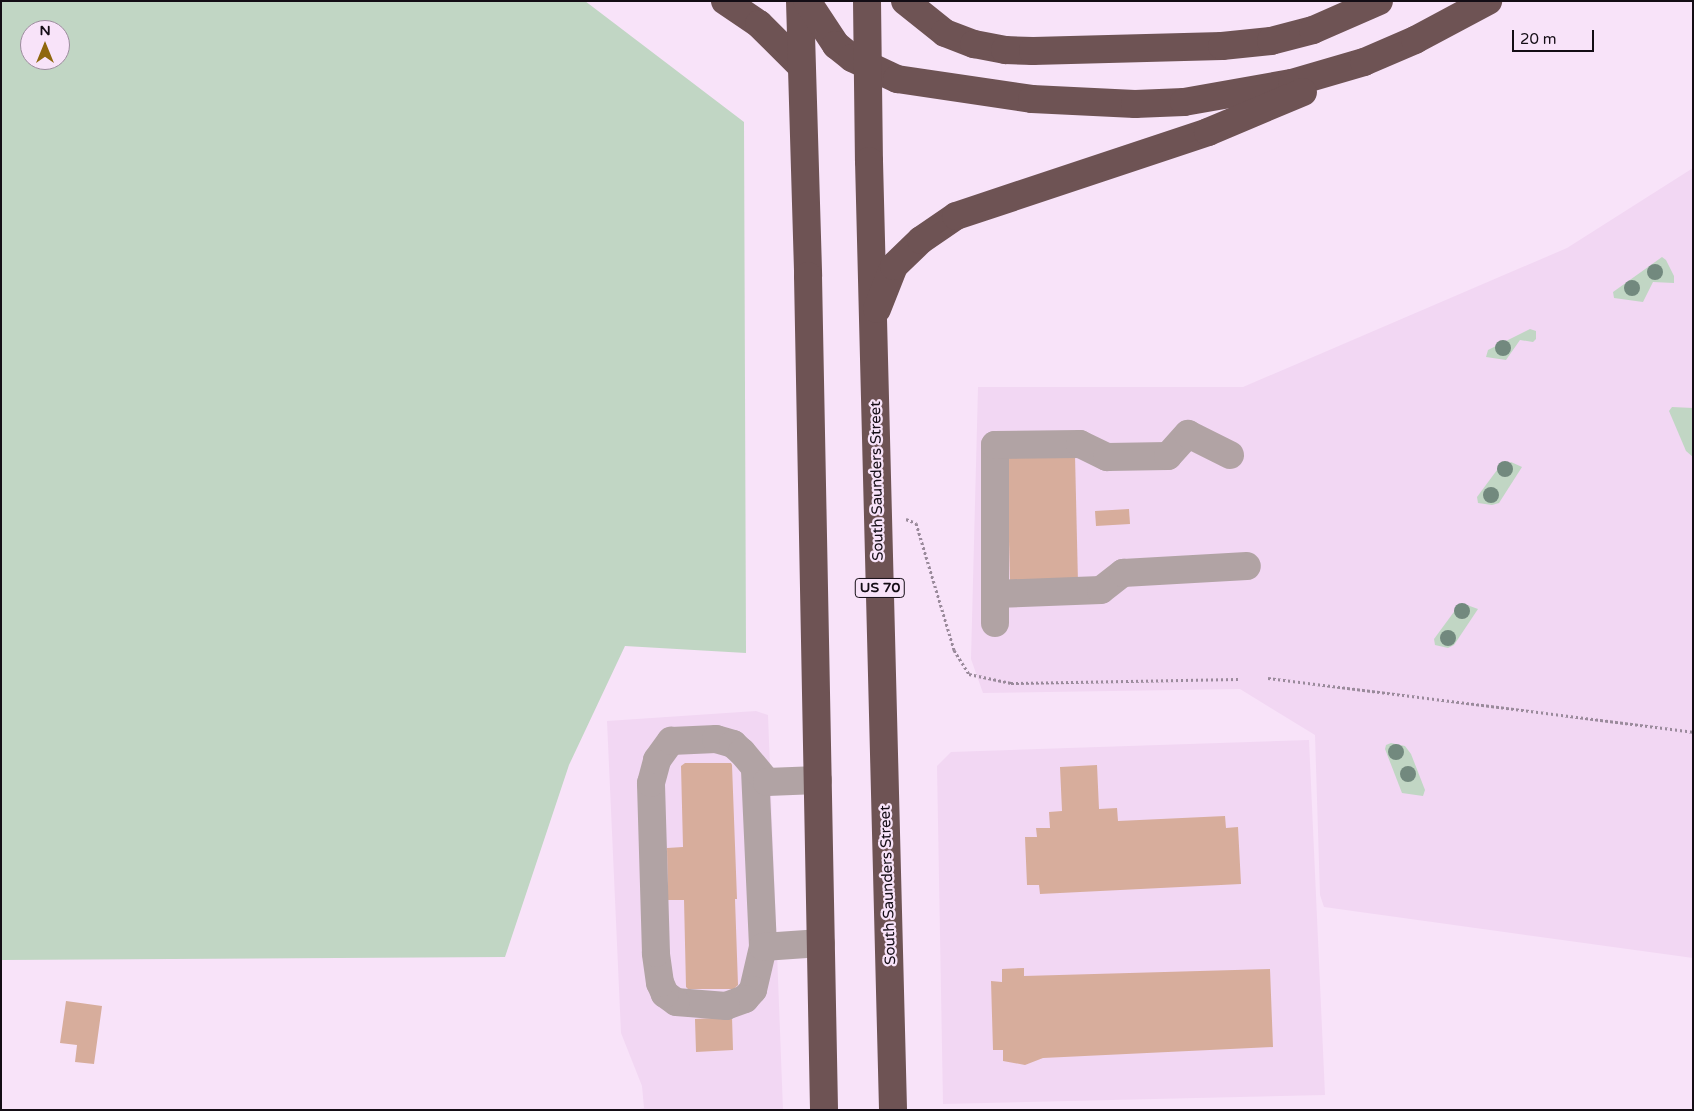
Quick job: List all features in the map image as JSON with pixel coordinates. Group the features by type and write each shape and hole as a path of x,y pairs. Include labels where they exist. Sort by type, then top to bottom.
{"highway":[{"path":"725,1 759,24 801,66"},
{"path":"800,1 808,286 824,1110"},
{"path":"807,1 836,45 852,58 897,79 1032,99 1135,104 1184,102 1292,84 1364,62"},
{"name":"South Saunders Street","path":"867,1 893,1110"},
{"path":"905,1 945,33 974,44 1005,50 1033,51 1213,47 1271,41 1313,30 1379,1"},
{"path":"873,319 894,266 921,240 956,216 1208,132 1286,100 1364,62 1415,40 1488,1"}],"lane":[{"path":"994,623 994,445 1080,444 1108,457 1168,456 1188,434 1230,455"},
{"path":"994,594 1101,590 1123,573 1247,566"},
{"path":"755,770 763,947 753,990 745,999 726,1006 676,1002 665,994 660,983 656,953 651,783 657,760 671,741 716,739 738,748 767,782 818,780"},
{"path":"763,947 821,943"}],"path":[{"path":"906,519 916,523 954,650 969,674 1011,682 1238,679"},
{"path":"1268,678 1693,732"}],"shaded area":[{"path":"1693,168 1693,958 1324,907 1320,895 1315,735 1240,689 983,693 971,659 978,387 1243,387 1567,248"},
{"path":"756,711 768,715 783,1110 635,1110 644,1108 642,1086 621,1033 607,721"},
{"path":"1309,740 1325,1095 943,1104 937,766 951,752"}],"green space":[{"path":"1,1 585,1 744,122 746,653 625,646 569,765 505,957 1,960"},
{"path":"1662,257 1666,260 1674,276 1674,283 1653,282 1643,302 1614,298 1613,292"},
{"path":"1530,329 1536,331 1536,339 1533,342 1520,340 1506,360 1486,357 1488,350"},
{"path":"1672,407 1693,408 1693,457 1686,451 1669,411"},
{"path":"1511,462 1522,467 1499,503 1492,505 1478,503 1477,497 1500,466"},
{"path":"1459,605 1467,605 1478,609 1454,645 1448,648 1435,645 1434,639"},
{"path":"1391,743 1405,746 1411,754 1425,790 1423,796 1402,793 1385,749 1386,745"}],"building":[{"path":"1075,455 1078,583 1010,584 1007,456"},
{"path":"1129,509 1130,524 1096,526 1095,511"},
{"path":"685,763 731,763 732,765 738,985 734,989 688,989 686,987 684,900 668,900 667,848 683,847 681,766"},
{"path":"1097,765 1099,809 1117,808 1118,821 1225,816 1226,828 1238,827 1241,884 1040,894 1039,885 1027,885 1025,837 1037,837 1036,828 1050,828 1049,812 1062,811 1060,767"},
{"path":"1024,968 1024,976 1270,969 1273,1047 1043,1058 1025,1065 1003,1061 1003,1050 993,1050 991,981 1002,982 1002,969"},
{"path":"66,1001 102,1006 94,1064 75,1062 77,1045 60,1043"},
{"path":"732,1017 733,1050 696,1052 695,1019"}]}
